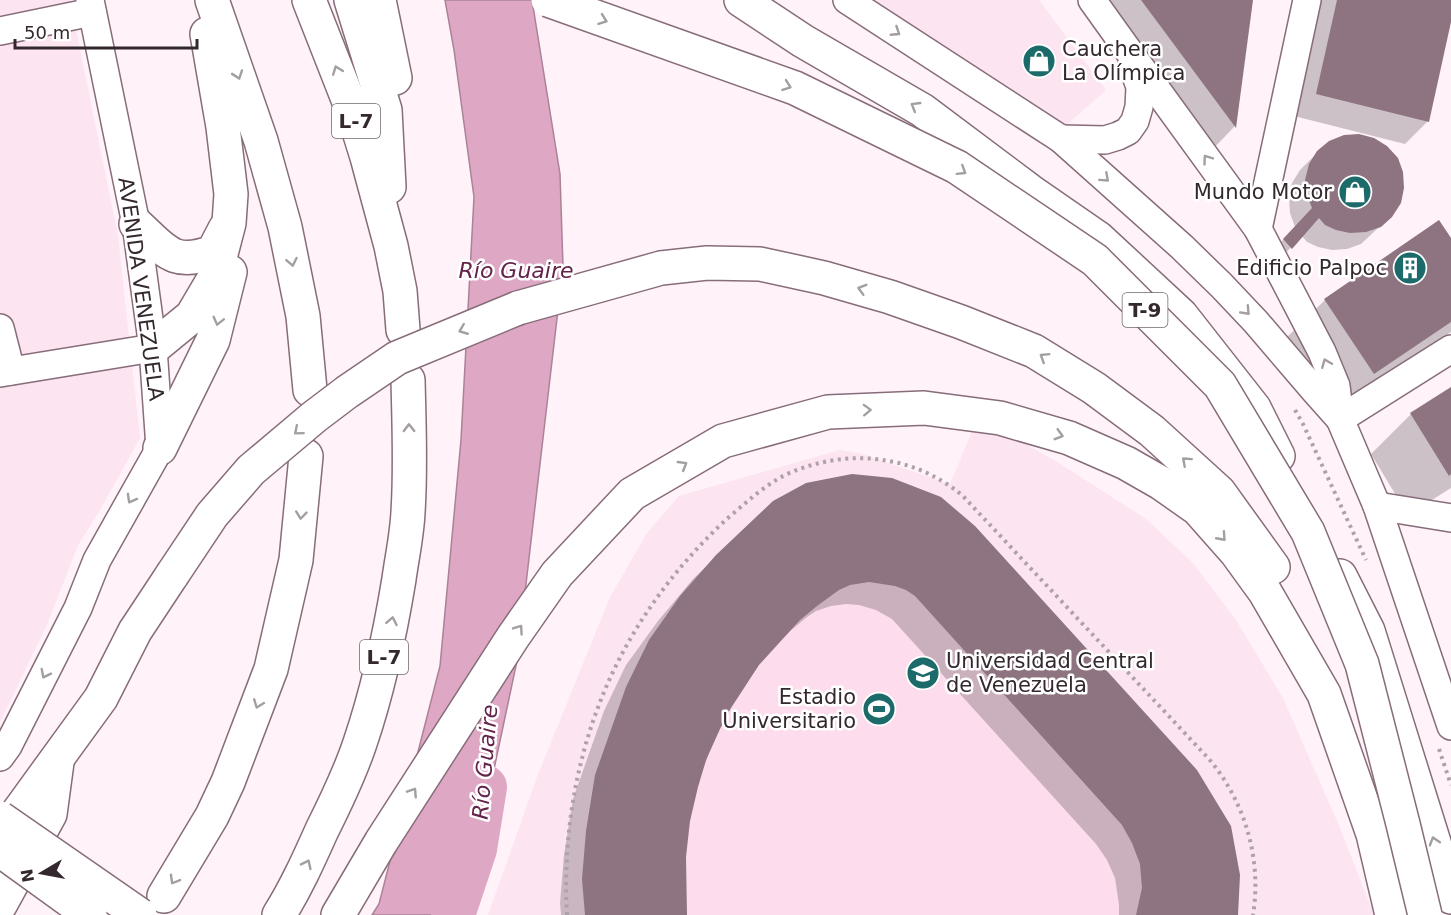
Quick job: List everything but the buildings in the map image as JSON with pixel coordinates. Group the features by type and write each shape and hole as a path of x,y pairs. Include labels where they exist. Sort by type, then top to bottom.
{"main road":[{"path":"160,448 213,340 230,272 231,194 223,127 201,0"},
{"path":"212,0 261,141 285,227 303,316 310,390"},
{"name":"L-7","path":"309,0 353,112 391,246 400,291 403,330"},
{"path":"351,0 385,110 391,246"},
{"path":"380,0 395,76 402,172 403,195 391,246"},
{"name":"T-9","path":"548,0 795,88 957,167 1095,260 1220,385 1308,532 1362,664 1425,915"},
{"name":"T-9","path":"741,0 803,40 922,110 1030,191 1098,238 1181,315 1254,408 1368,631 1451,897"},
{"path":"136,224 170,254 178,258 190,258 213,252 229,222"},
{"path":"153,348 192,316 215,277 229,222"},
{"path":"0,837 101,699 135,631 212,515 251,470 347,392 397,358 518,308 662,268 707,263 760,264 824,278 890,297 1034,351 1094,388 1152,431 1211,484 1271,563 1319,645 1360,738 1430,915"},
{"name":"L-7","path":"279,915 305,867 360,743 386,651 405,545 408,511 410,463 408,380"},
{"path":"338,915 381,842 513,637 557,574 633,495 723,441 828,412 924,408 1000,418 1069,438 1135,468 1198,509 1236,552 1265,592 1324,694 1373,834 1392,915"},
{"path":"0,818 152,906 212,816 228,782 271,669 296,560 306,456"},
{"path":"0,905 50,814 58,757"},
{"path":"0,850 90,915"}],"street":[{"path":"847,0 1061,139 1182,247 1222,286 1340,419"},
{"path":"1092,0 1258,229 1322,352 1336,386 1340,419 1377,506 1451,726"},
{"path":"1258,229 1307,0"},
{"path":"0,31 91,6"},
{"name":"AVENIDA VENEZUELA","path":"91,6 136,224 153,348 160,448"},
{"path":"1061,139 1105,140 1128,131 1135,121 1140,87 1125,46"},
{"path":"0,328 5,372 153,348"},
{"path":"1340,419 1451,349"},
{"path":"0,758 78,608 97,560 160,448"},
{"path":"1377,506 1451,518"}],"path":[{"path":"567,915 568,843 579,770 586,742 610,678 635,631 683,564 720,525 760,491 779,479 806,467 851,458 879,459 907,465 928,473 957,491 1209,759 1233,793 1248,830 1255,863 1256,898 1253,915"}],"shaded area":[{"path":"0,0 70,0 118,236 140,438 78,545 47,625 0,722"},
{"path":"848,0 1039,0 1106,90 1054,136"},
{"name":"Estadio Universitario","path":"978,417 1059,463 1146,519 1193,563 1236,620 1283,698 1340,828 1374,915 488,915 537,777 610,597 647,533 679,496 840,450 862,454 950,484"},
{"name":"Estadio Universitario","path":"852,474 892,478 941,497 1197,770 1231,826 1240,875 1238,915 585,915 582,879 595,775 626,687 649,640 680,596 716,555 773,501 806,483"}],"water":[{"name":"Río Guaire","path":"445,0 532,0 560,174 563,267 517,661 480,835 449,915 372,915 379,904 440,666 461,440 474,197"}],"waterway":[{"name":"Río Guaire","path":"453,915 475,849 485,787"}],"place":[{"name":"Cauchera La Olímpica","path":"1039,61"},
{"name":"Mundo Motor","path":"1355,192"},
{"name":"Edificio Palpoc","path":"1410,268"},
{"name":"Universidad Central de Venezuela","path":"923,673"},
{"name":"Estadio Universitario","path":"879,709"}]}
